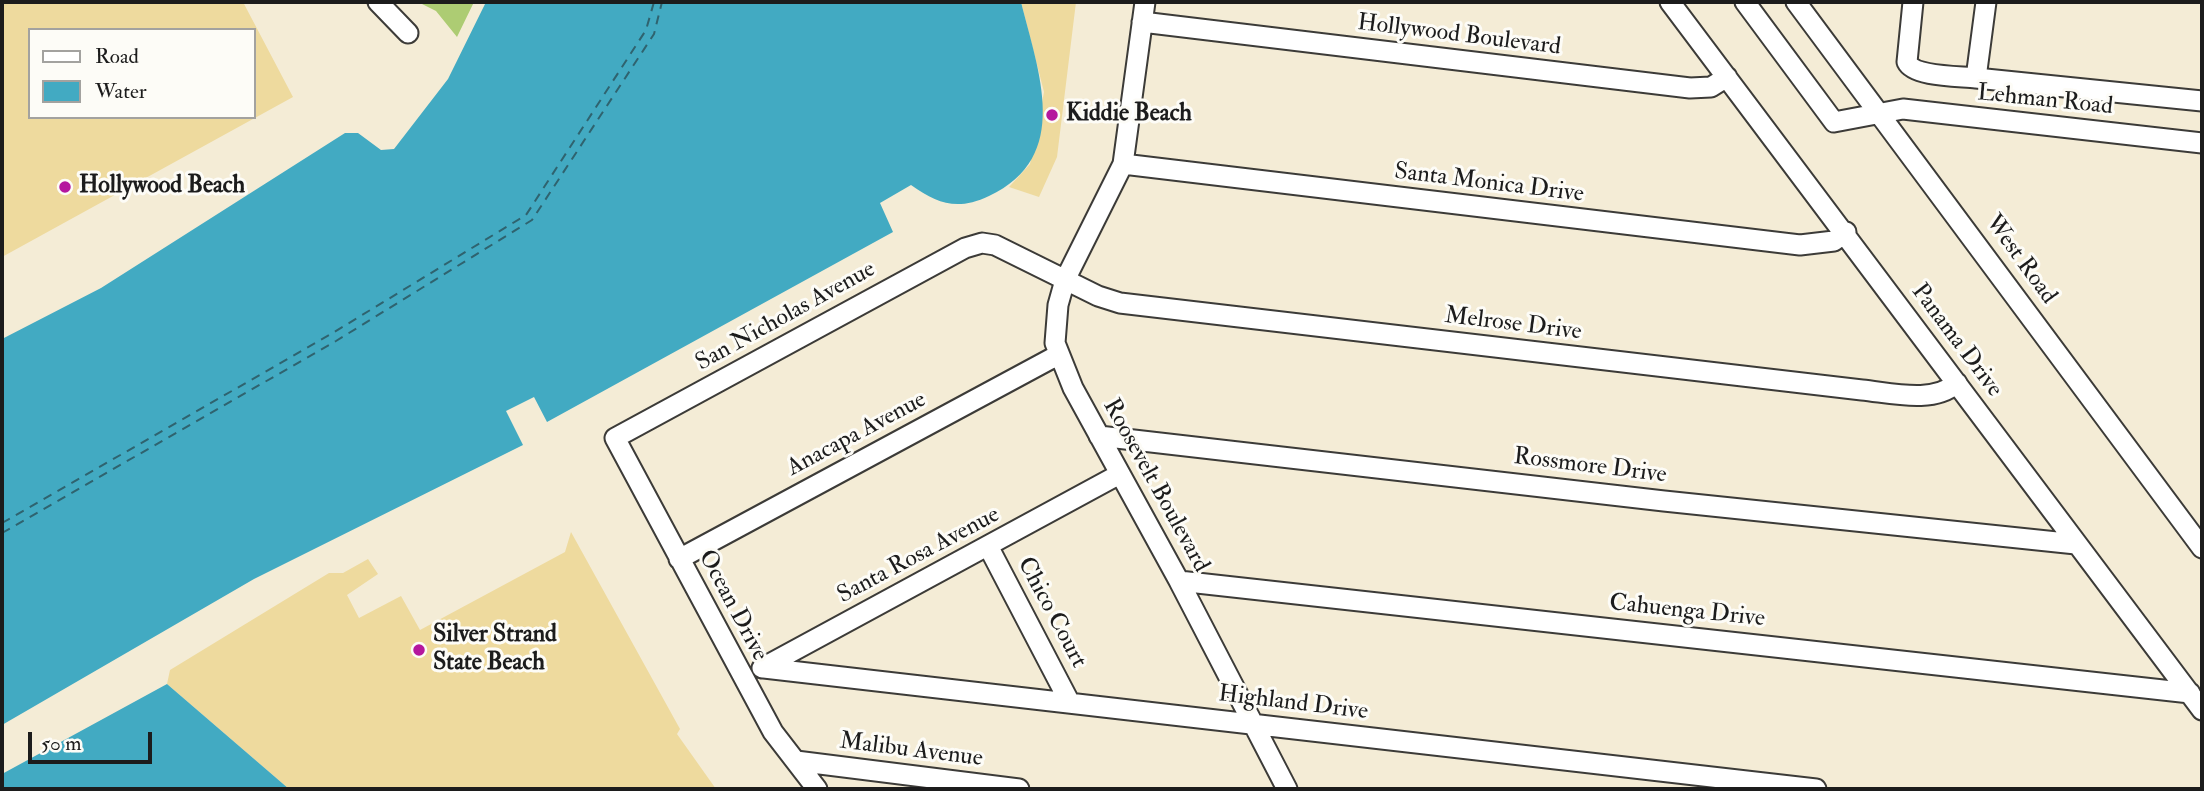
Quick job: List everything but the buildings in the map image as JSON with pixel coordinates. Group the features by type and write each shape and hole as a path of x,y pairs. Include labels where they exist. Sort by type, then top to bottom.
{"street":[{"path":"378,2 408,33"},
{"name":"Roosevelt Boulevard","path":"1145,2 1123,164 1065,280 1055,331 1058,355 1118,475 1179,581 1287,789"},
{"name":"Panama Drive","path":"1670,2 1846,232 2202,710"},
{"name":"Lehman Road","path":"1745,2 1834,122 1903,109 2202,143"},
{"name":"West Road","path":"1796,2 2202,548"},
{"path":"1913,2 1907,62 1909,67 1919,72 2202,101"},
{"path":"1976,78 1986,2"},
{"name":"Hollywood Boulevard","path":"1142,22 1690,88 1711,87 1727,77"},
{"name":"Santa Monica Drive","path":"1123,164 1800,245 1834,242 1846,232"},
{"name":"San Nicholas Avenue","path":"615,438 965,248 982,243 1013,253 1065,280"},
{"name":"Melrose Drive","path":"1065,280 1120,303 1835,387 1927,396 1948,391 1957,383"},
{"name":"Anacapa Avenue","path":"679,559 1058,355"},
{"name":"Rossmore Drive","path":"1099,436 1664,501 2076,544"},
{"name":"Ocean Drive","path":"615,438 773,732 817,789"},
{"name":"Santa Rosa Avenue","path":"743,678 1118,475"},
{"name":"Chico Court","path":"988,546 1070,703"},
{"name":"Cahuenga Drive","path":"1179,581 2190,693"},
{"name":"Highland Drive","path":"764,668 1816,789"},
{"name":"Malibu Avenue","path":"796,761 1018,789"}],"green space":[{"path":"418,2 474,2 457,37 436,11"}],"sand":[{"name":"Hollywood Beach","path":"2,2 243,2 293,97 256,117 256,28 28,28 28,119 253,119 2,257"},
{"name":"Kiddie Beach","path":"1021,2 1076,2 1057,157 1039,197 1009,187 1030,164 1044,92"},
{"name":"Silver Strand State Beach","path":"571,532 680,729 677,734 716,789 289,789 167,684 170,670 329,573 343,573 368,559 378,574 347,595 359,618 401,596 420,630 565,552"}],"water":[{"path":"486,2 1021,2 1040,83 1043,110 1041,136 1032,159 1015,179 989,196 967,203 948,203 930,197 911,185 880,203 893,232 547,422 534,397 506,411 523,445 254,579 2,725 2,339 101,288 345,133 358,133 381,150 394,149 448,79"},
{"path":"167,684 289,789 2,789 2,774"}],"ferry route":[{"path":"2,523 331,334 526,215 646,30 654,2"},
{"path":"2,533 336,341 532,220 654,34 662,2"}],"place":[{"name":"Kiddie Beach","path":"1052,115"},
{"name":"Hollywood Beach","path":"65,187"},
{"name":"Silver Strand State Beach","path":"419,650"}]}
